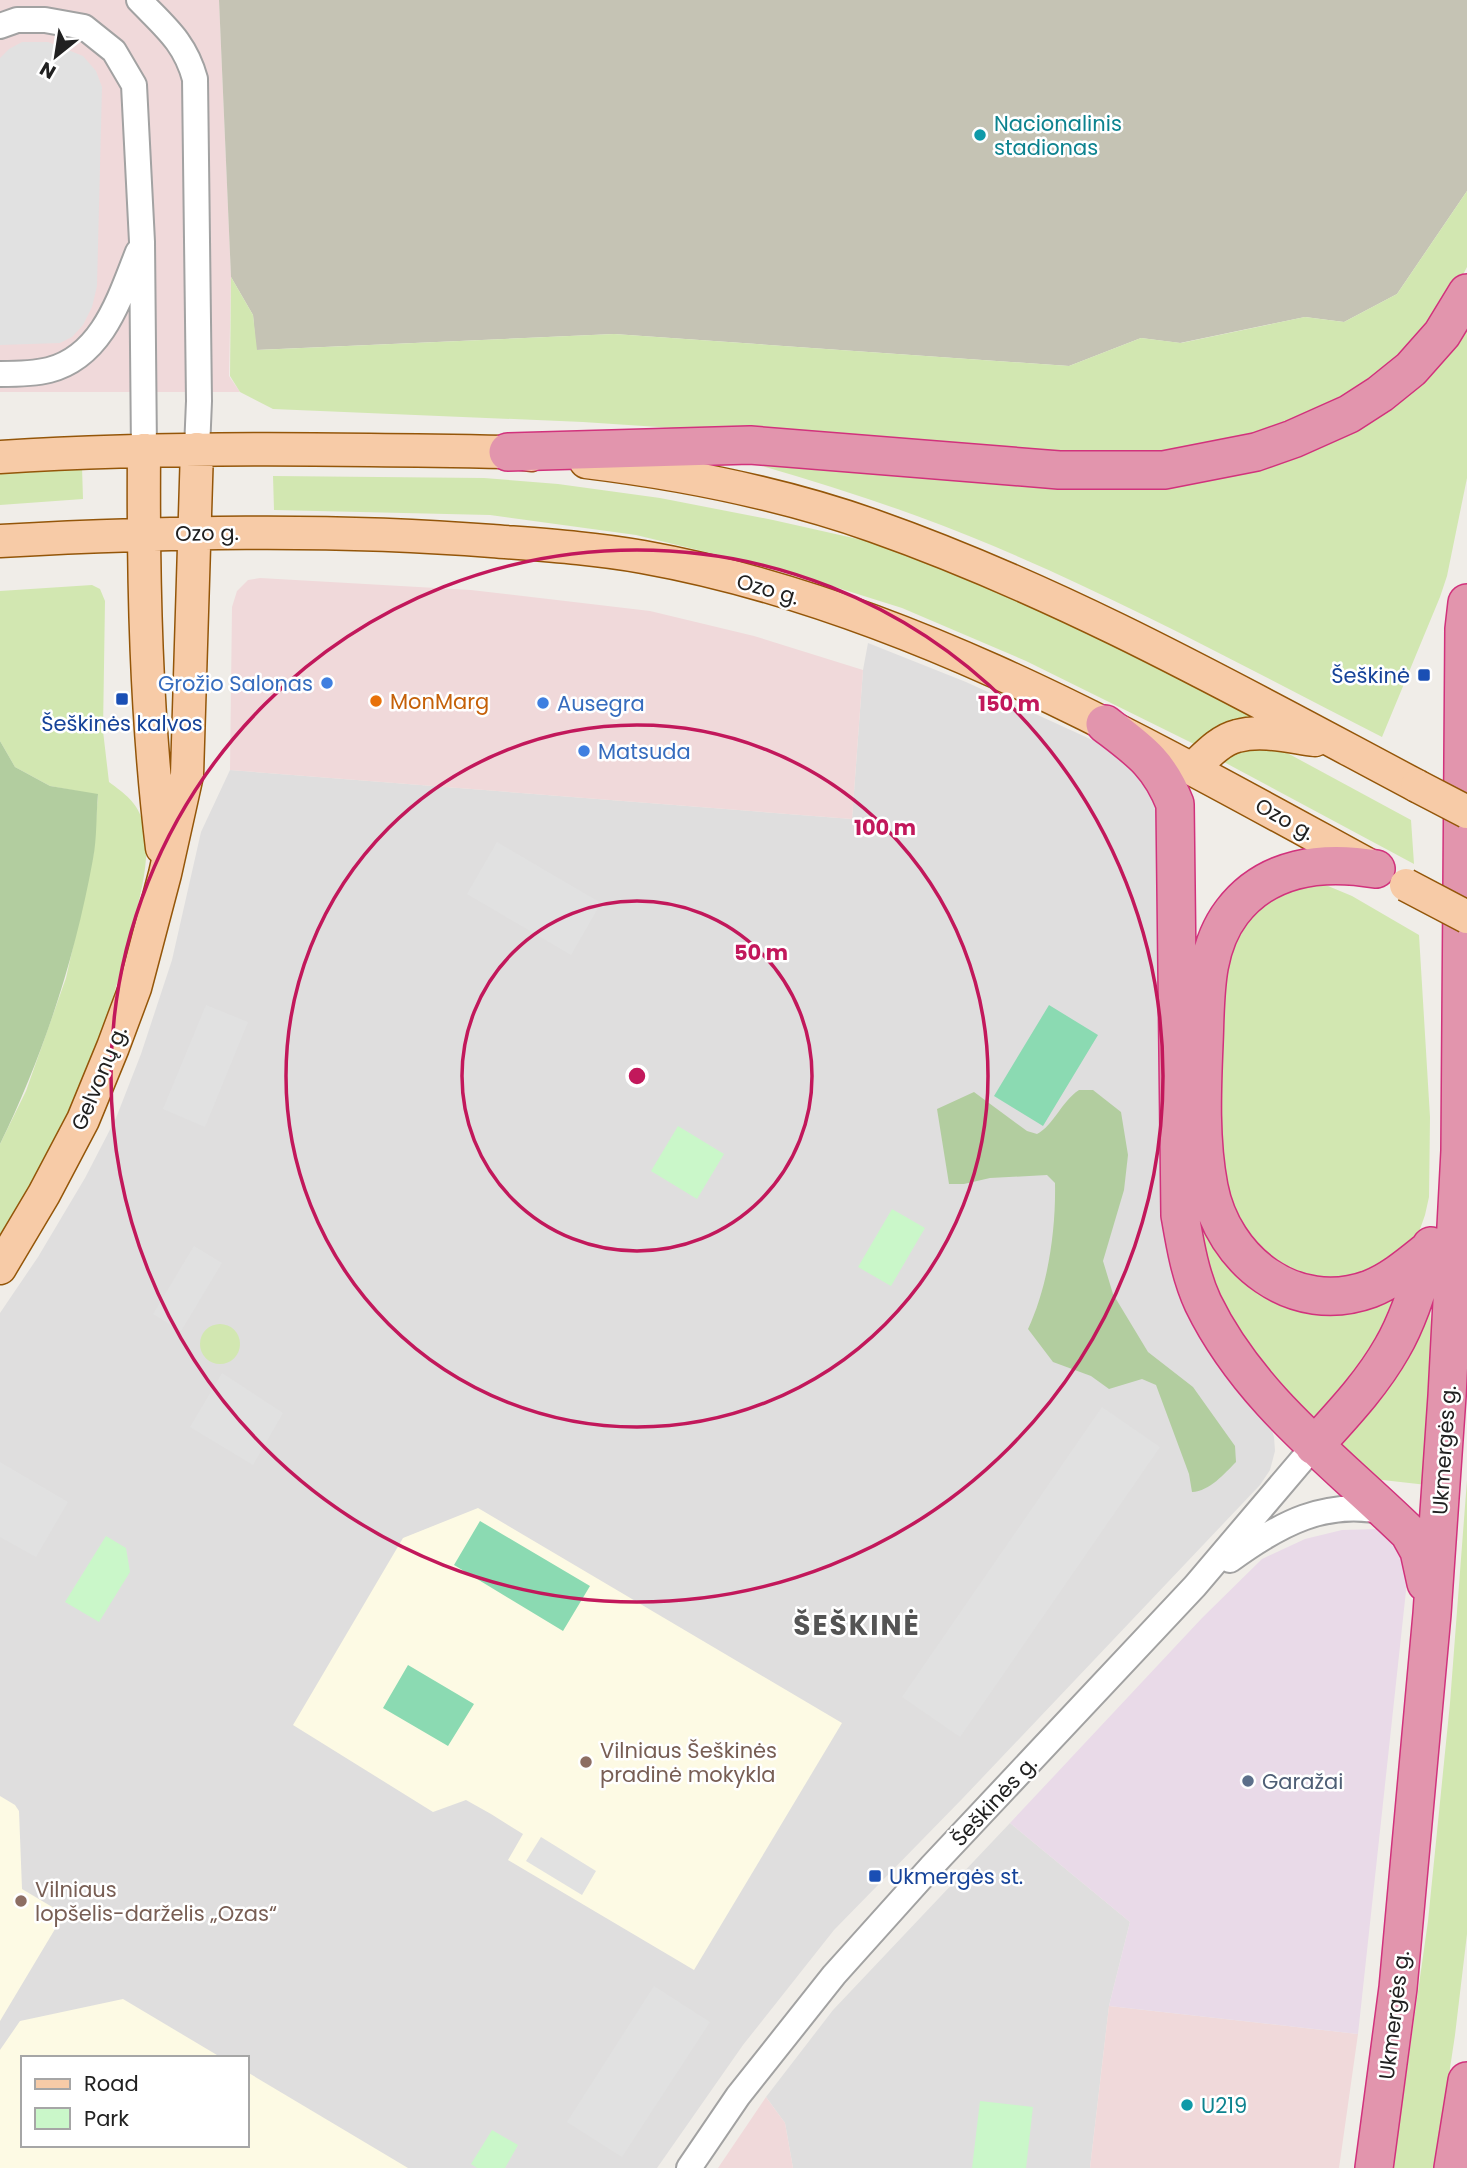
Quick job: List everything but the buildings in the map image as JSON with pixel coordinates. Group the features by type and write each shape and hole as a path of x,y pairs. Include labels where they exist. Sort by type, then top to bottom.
{"highway":[{"path":"508,452 750,444 1059,470 1164,470 1256,452 1349,414 1411,369 1442,334 1467,292"},
{"name":"Ukmergės g.","path":"1374,2168 1398,1988 1432,1614 1447,1396 1460,1151 1464,629 1467,603"},
{"path":"1105,724 1145,754 1166,780 1175,804"},
{"path":"1193,768 1181,786 1175,804 1180,1215 1188,1261 1202,1301 1245,1371 1314,1446 1409,1532 1419,1550 1432,1614"},
{"path":"1391,877 1349,864 1301,867 1249,895 1233,911 1221,929 1212,951 1208,974 1203,1068 1204,1153 1209,1188 1216,1210 1233,1243 1246,1262 1286,1287 1312,1295 1338,1295 1369,1289 1399,1273 1431,1248"},
{"path":"1314,1446 1353,1404 1392,1348 1408,1314 1431,1248 1460,1151"},
{"path":"1453,2168 1467,2081"}],"main road":[{"path":"0,457 197,449 508,452 640,469 760,492 874,526 982,568 1097,620 1467,812"},
{"name":"Gelvonų g.","path":"0,1268 44,1194 83,1120 135,988 165,874 187,775 197,449"},
{"name":"Gelvonų g.","path":"144,450 143,579 155,789 165,874"},
{"name":"Ozo g.","path":"0,541 143,534 421,535 582,548 645,557 787,593 894,628 998,673 1193,768 1467,917"},
{"path":"1193,768 1213,750 1237,736 1270,734 1337,744"}],"street":[{"path":"139,0 178,40 189,58 195,79 199,401 197,449"},
{"path":"0,26 45,10 84,27 114,51 134,85 142,242 144,450"},
{"path":"0,374 51,369 72,361 90,345 104,328 117,304 142,242"},
{"name":"Šeškinės g.","path":"689,2168 738,2096 834,1975 931,1867 1195,1586 1314,1446"},
{"path":"1195,1586 1266,1533 1292,1521 1352,1508 1370,1508 1390,1514"}],"shaded area":[{"path":"0,0 219,0 231,277 229,376 240,392 0,392"},
{"path":"219,0 1467,0 1467,191 1397,294 1344,322 1305,317 1180,343 1141,338 1069,366 614,334 256,350 253,315 231,277"},
{"path":"22,42 48,42 83,56 96,71 102,87 97,286 92,307 83,325 72,337 60,343 0,345 0,58"},
{"path":"260,578 471,590 650,611 754,636 863,670 852,819 230,770 232,607 237,591 248,580"},
{"path":"868,643 966,682 1125,755 1140,767 1164,814 1162,1181 1270,1424 1275,1451 1270,1470 1260,1485 834,1930 743,2045 657,2168 0,2168 0,1313 38,1257 85,1178 116,1118 141,1054 172,960 201,832 230,770 852,819 863,670"},
{"path":"497,842 601,903 571,955 467,894"},
{"path":"206,1005 248,1022 205,1127 163,1109"},
{"path":"194,1246 222,1263 181,1331 153,1314"},
{"path":"222,1373 283,1413 253,1465 190,1427"},
{"path":"1102,1407 1160,1447 960,1737 902,1697"},
{"path":"0,1462 68,1502 36,1557 0,1537"},
{"name":"Vilniaus Šeškinės pradinė mokykla","path":"478,1508 842,1723 694,1970 508,1860 523,1834 491,1814 466,1800 433,1812 293,1725 403,1538"},
{"path":"1342,1530 1392,1531 1409,1563 1358,2034 1109,2006 1130,1922 1010,1823 1202,1618 1262,1559 1305,1539"},
{"name":"Vilniaus lopšelis-darželis „Ozas“","path":"0,1796 15,1805 19,1811 22,1889 64,1914 0,2021"},
{"path":"1010,1823 1130,1922 1109,2006 1090,2168 793,2168 785,2123 766,2097 833,2010"},
{"path":"541,1837 596,1871 582,1895 526,1861"},
{"path":"654,1986 710,2022 622,2157 567,2122"},
{"path":"123,1999 219,2056 21,2056 21,2147 248,2147 248,2073 408,2168 0,2168 0,2050 20,2021"},
{"path":"1109,2006 1358,2034 1339,2168 1090,2168"},
{"path":"766,2097 785,2123 793,2168 718,2168"}],"green space":[{"path":"1467,191 1467,267 1452,296 1386,375 1279,431 1126,458 583,422 273,409 240,392 230,376 231,277 253,315 257,350 614,334 1069,366 1141,338 1181,343 1305,317 1344,322 1397,294"},
{"path":"1467,320 1467,478 1447,576 1382,737 1153,619 1036,564 896,508 745,461 1224,477"},
{"path":"82,467 83,499 0,505 0,472"},
{"path":"273,476 484,478 558,484 660,498 880,544 958,573 1078,627 1255,718 1221,724 1196,745 1026,661 902,608 781,570 636,535 490,515 274,510"},
{"path":"92,585 100,589 105,601 103,731 109,782 130,799 143,822 146,846 144,872 123,964 96,1045 63,1124 0,1236 0,1144 26,1091 66,978 93,857 98,795 50,786 15,767 0,741 0,591"},
{"path":"0,741 15,767 50,786 98,794 93,859 67,969 31,1075 0,1144"},
{"path":"1239,747 1278,748 1411,820 1414,864 1222,761"},
{"path":"1316,881 1352,896 1419,935 1430,1117 1429,1197 1419,1232 1409,1246 1355,1278 1306,1280 1259,1250 1230,1204 1218,1131 1224,975 1229,947 1247,912 1303,882"},
{"path":"1049,1005 1098,1035 1043,1126 994,1096"},
{"path":"1079,1090 1093,1090 1121,1112 1128,1155 1124,1190 1103,1261 1113,1294 1148,1352 1193,1387 1235,1446 1236,1462 1216,1481 1199,1491 1192,1492 1189,1474 1156,1385 1142,1379 1109,1389 1091,1376 1053,1362 1028,1329 1046,1277 1054,1220 1055,1183 1047,1175 990,1178 964,1184 949,1184 937,1109 974,1092 1027,1131 1037,1134"},
{"path":"678,1126 724,1154 697,1199 651,1171"},
{"path":"1193,1152 1259,1284 1413,1275 1397,1319 1314,1426 1242,1341 1203,1265"},
{"path":"892,1209 925,1228 891,1286 858,1267"},
{"path":"1430,1308 1433,1363 1427,1485 1356,1477 1327,1447 1421,1326"},
{"path":"220,1324 234,1330 240,1344 234,1358 220,1364 206,1358 200,1344 206,1330"},
{"path":"1467,1480 1467,1934 1435,2168 1393,2168 1428,1921 1450,1703"},
{"path":"480,1521 590,1586 563,1631 454,1565"},
{"path":"106,1536 126,1548 130,1572 99,1622 65,1602"},
{"path":"408,1665 474,1704 448,1746 383,1708"},
{"path":"980,2101 1033,2107 1026,2168 972,2168"},
{"path":"492,2130 518,2145 505,2168 477,2168 471,2164"}],"place":[{"name":"Nacionalinis stadionas","path":"980,135"},
{"name":"Šeškinė","path":"1424,675"},
{"name":"Grožio Salonas","path":"327,683"},
{"name":"Šeškinės kalvos","path":"122,699"},
{"name":"MonMarg","path":"376,701"},
{"name":"Ausegra","path":"543,703"},
{"name":"Matsuda","path":"584,751"},
{"name":"Vilniaus Šeškinės pradinė mokykla","path":"586,1762"},
{"name":"Garažai","path":"1248,1781"},
{"name":"Ukmergės st.","path":"875,1876"},
{"name":"Vilniaus lopšelis-darželis „Ozas“","path":"21,1901"},
{"name":"U219","path":"1187,2105"}],"district":[{"name":"ŠEŠKINĖ","path":"857,1625"}]}
